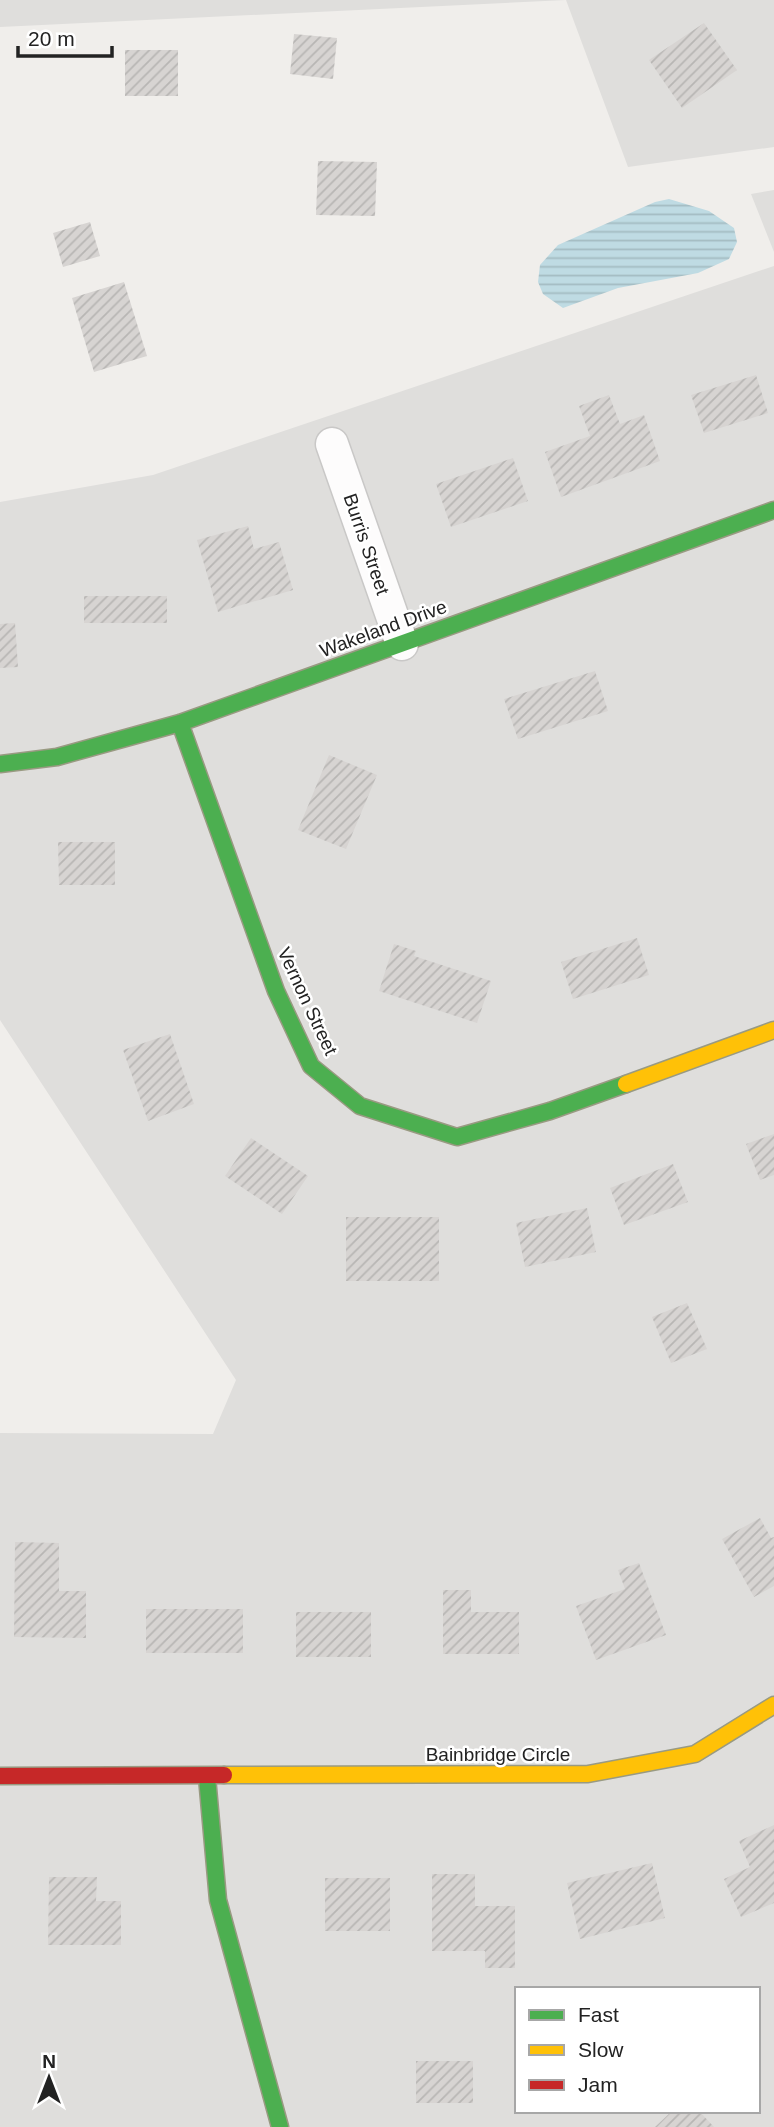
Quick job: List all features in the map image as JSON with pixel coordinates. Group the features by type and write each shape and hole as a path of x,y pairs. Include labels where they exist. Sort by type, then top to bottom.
{"street":[{"name":"Burris Street","path":"331,444 402,644"},
{"name":"Wakeland Drive","path":"0,764 57,758 180,723 774,510"},
{"name":"Vernon Street","path":"180,723 276,991 311,1066 360,1106 457,1137 550,1111 774,1030"},
{"name":"Bainbridge Circle","path":"0,1776 588,1774 695,1754 774,1705"},
{"path":"206,1777 218,1900 280,2127"}],"shaded area":[{"path":"0,0 566,0 0,27"},
{"path":"566,0 774,0 774,147 628,167"},
{"path":"774,190 774,252 751,194"},
{"path":"774,266 774,2127 0,2127 0,1433 213,1434 236,1380 0,1020 0,502 153,475"}],"water":[{"path":"669,199 709,211 734,228 737,242 729,259 698,273 618,288 563,308 543,294 538,282 540,265 558,245 655,202"}],"building":[{"path":"704,23 737,70 682,108 649,60"},
{"path":"294,34 337,38 333,79 290,74"},
{"path":"125,50 178,50 178,96 125,96"},
{"path":"318,161 377,162 375,216 316,215"},
{"path":"90,222 100,256 63,267 53,233"},
{"path":"124,282 147,356 94,372 72,298"},
{"path":"756,375 768,413 704,433 691,395"},
{"path":"609,395 620,424 644,415 660,461 561,497 545,452 590,436 579,406"},
{"path":"513,458 528,501 451,527 436,484"},
{"path":"248,526 254,549 279,542 293,590 218,612 197,540"},
{"path":"84,596 167,596 167,623 84,623"},
{"path":"15,623 18,667 0,668 0,624"},
{"path":"595,671 608,711 518,739 504,699"},
{"path":"329,755 377,775 346,849 298,830"},
{"path":"58,842 115,842 115,885 59,885"},
{"path":"637,938 649,975 573,999 561,962"},
{"path":"394,944 416,951 414,956 491,981 477,1023 379,991"},
{"path":"170,1034 194,1104 148,1121 123,1050"},
{"path":"774,1134 774,1175 760,1180 746,1144"},
{"path":"251,1138 308,1176 282,1214 225,1176"},
{"path":"673,1164 688,1202 624,1225 610,1188"},
{"path":"587,1208 596,1252 525,1267 516,1223"},
{"path":"346,1217 439,1217 439,1281 346,1281"},
{"path":"687,1303 707,1349 671,1363 652,1317"},
{"path":"760,1518 771,1538 774,1537 774,1586 754,1597 722,1539"},
{"path":"15,1542 59,1543 59,1591 86,1591 86,1638 14,1637"},
{"path":"639,1563 666,1635 596,1660 576,1606 625,1589 618,1570"},
{"path":"443,1590 471,1590 471,1612 519,1612 519,1654 443,1654"},
{"path":"146,1609 243,1609 243,1653 146,1653"},
{"path":"296,1612 371,1612 371,1657 296,1657"},
{"path":"774,1825 774,1903 741,1917 724,1879 750,1867 739,1841"},
{"path":"652,1863 665,1918 580,1939 567,1883"},
{"path":"432,1874 475,1874 475,1906 515,1906 515,1968 485,1968 485,1951 432,1951"},
{"path":"49,1877 97,1877 96,1901 121,1901 121,1945 48,1945"},
{"path":"325,1878 390,1878 390,1931 325,1931"},
{"path":"416,2061 473,2061 473,2103 416,2103"},
{"path":"670,2113 701,2113 714,2127 655,2127"}],"traffic: fast":[{"path":"0,764 57,757 180,723 774,510"},
{"path":"180,723 276,991 311,1066 360,1106 457,1137 550,1111 626,1084"},
{"path":"207,1777 218,1900 280,2127"}],"traffic: slow":[{"path":"626,1084 774,1030"},
{"path":"224,1775 588,1774 695,1754 774,1705"}],"traffic: jam":[{"path":"0,1776 224,1775"}]}
